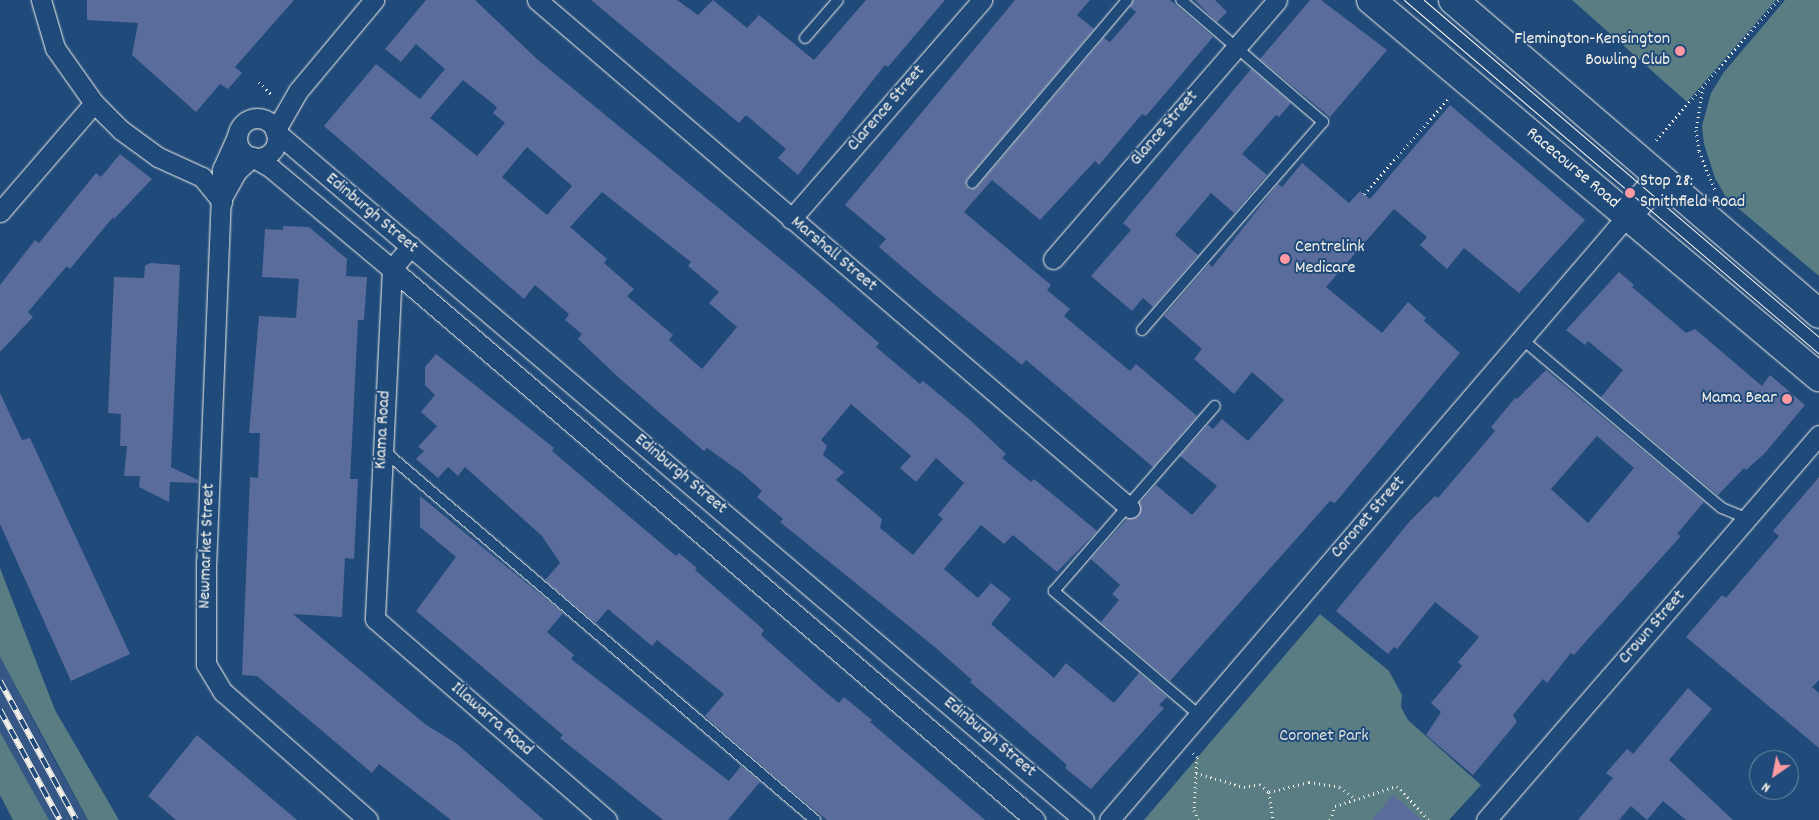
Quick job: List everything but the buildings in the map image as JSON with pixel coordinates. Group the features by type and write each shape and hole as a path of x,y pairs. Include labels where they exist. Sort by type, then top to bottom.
{"main road":[{"name":"Racecourse Road","path":"1371,0 1819,377"},
{"path":"1453,0 1819,314"},
{"path":"1627,216 1660,178"}],"street":[{"path":"41,0 55,48 94,103 144,148 202,176 222,202"},
{"name":"Marshall Street","path":"537,0 1130,508"},
{"name":"Clarence Street","path":"791,219 982,0"},
{"name":"Glance Street","path":"1053,259 1277,0"},
{"path":"306,81 281,103 241,126 237,136 239,148 253,158 263,157 273,149 275,132 306,81 367,3"},
{"path":"0,212 94,103"},
{"path":"252,119 267,121 275,132"},
{"name":"Edinburgh Street","path":"275,132 1084,820"},
{"name":"Newmarket Street","path":"237,136 225,158 222,169 206,563 206,664 223,692 368,820"},
{"path":"176,165 210,169 225,158"},
{"name":"Edinburgh Street","path":"253,158 271,168 392,268 1035,820"},
{"name":"Newmarket Street","path":"222,202 228,183 253,158"},
{"name":"Coronet Street","path":"1109,820 1627,216"},
{"path":"392,268 411,246"},
{"name":"Kiama Road","path":"375,619 392,268"},
{"name":"Crown Street","path":"1486,820 1819,435"},
{"name":"Illawarra Road","path":"375,619 608,820"}],"lane":[{"path":"805,38 838,0"},
{"path":"972,183 1127,0"},
{"path":"1142,330 1324,122 1181,0"},
{"path":"1522,340 1722,508 1748,519"},
{"path":"1198,715 1054,591 1130,508 1216,406"},
{"path":"383,450 815,820"}],"path":[{"path":"1656,141 1778,0"},
{"path":"1703,87 1696,130 1699,151 1718,195"},
{"path":"1364,194 1452,94"},
{"path":"1178,739 1197,757 1194,810 1198,820"},
{"path":"1196,773 1244,787 1260,784 1269,792 1273,820"},
{"path":"1269,792 1309,782 1340,786 1356,799"},
{"path":"1330,820 1335,806 1397,786 1429,820"}],"shaded area":[{"path":"0,657 88,820 49,820 0,732"}],"green space":[{"name":"Flemington-Kensington Bowling Club","path":"1572,0 1776,0 1687,102"},
{"path":"1785,0 1819,0 1819,276 1727,199 1715,178 1704,144 1702,126 1711,93 1724,72"},
{"path":"0,568 55,710 119,820 88,820 0,657"},
{"name":"Coronet Park","path":"1320,614 1389,671 1402,695 1401,707 1408,720 1481,785 1449,820 1144,820"},
{"path":"0,732 49,820 13,820 0,795"}],"tram line":[{"path":"1404,0 1819,354"},
{"path":"1424,0 1819,337"}],"railway":[{"path":"0,681 76,820"},
{"path":"0,710 60,820"}],"place":[{"name":"Flemington-Kensington Bowling Club","path":"1680,51"},
{"name":"Stop 28: Smithfield Road","path":"1630,193"},
{"name":"Centrelink Medicare","path":"1285,259"},
{"name":"Mama Bear","path":"1787,399"}]}
